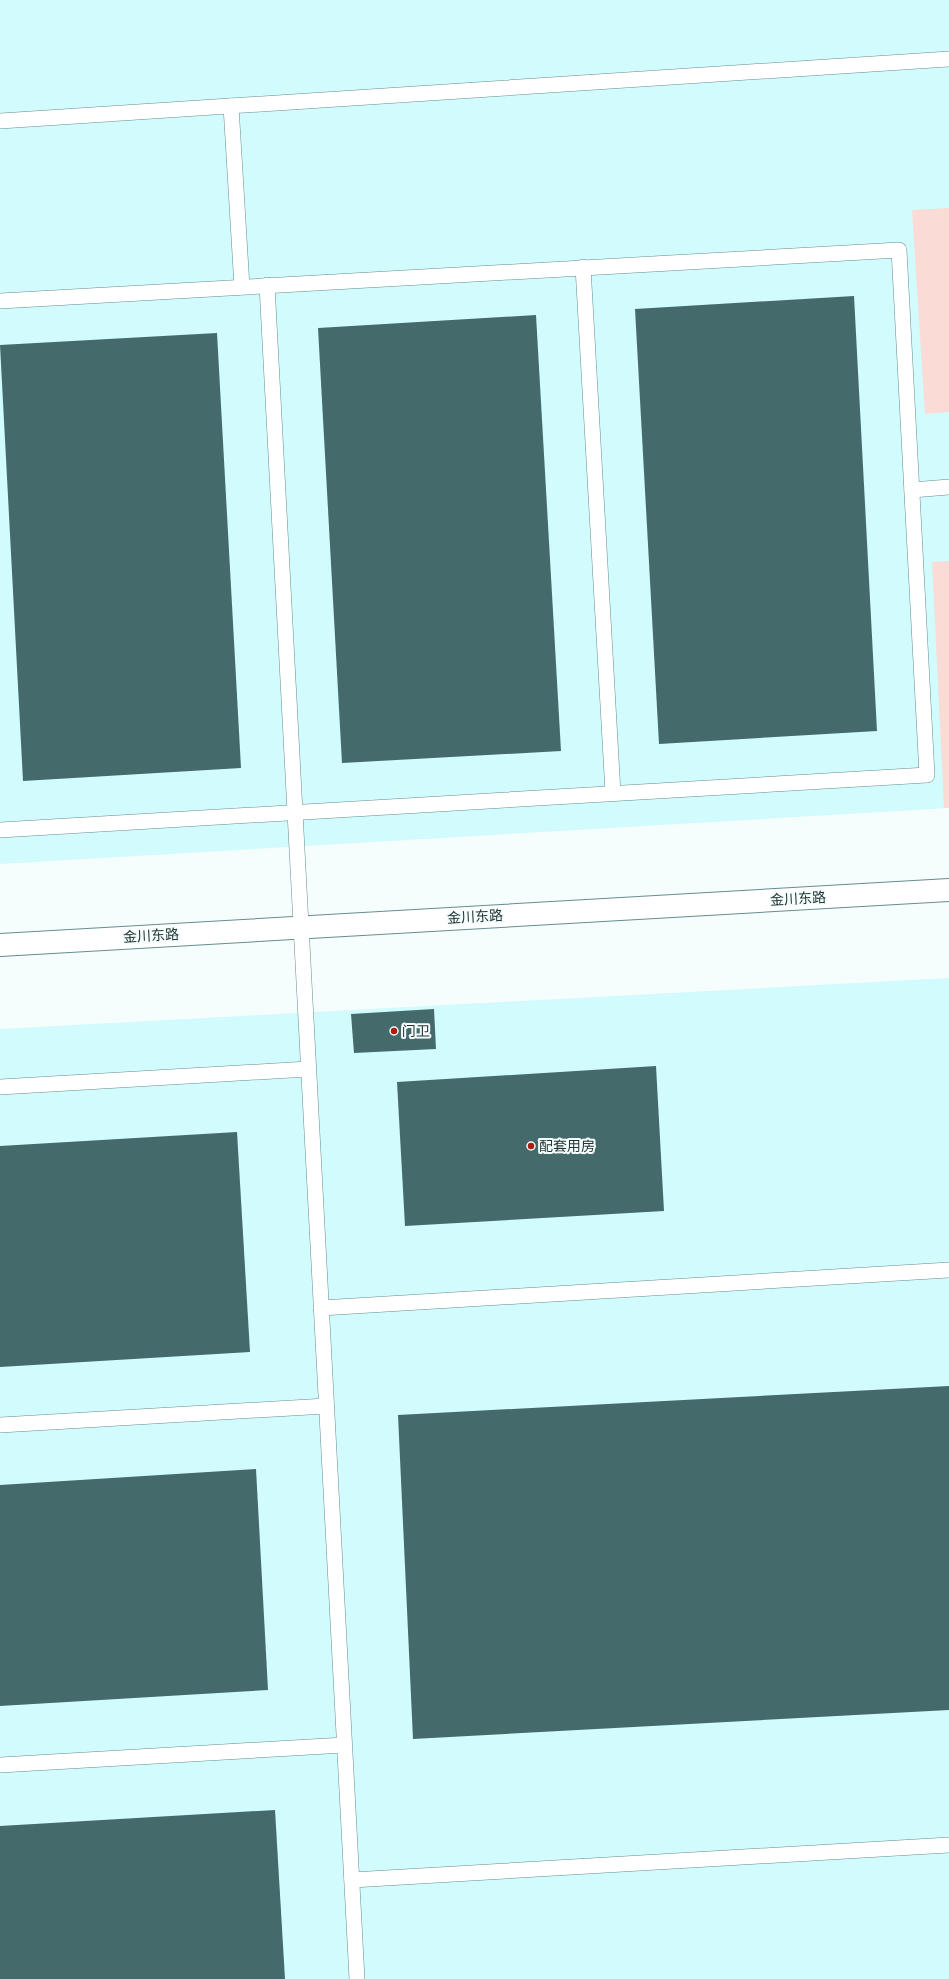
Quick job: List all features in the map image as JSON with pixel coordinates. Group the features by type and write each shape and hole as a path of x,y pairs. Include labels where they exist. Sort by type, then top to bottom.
{"street":[{"name":"金川东路","path":"0,945 949,890"}],"lane":[{"path":"0,121 949,59"},
{"path":"231,106 242,287"},
{"path":"0,301 899,250 927,775 0,830"},
{"path":"583,267 613,793"},
{"path":"267,285 357,1979"},
{"path":"912,490 949,487"},
{"path":"0,1087 308,1069"},
{"path":"321,1308 949,1270"},
{"path":"0,1425 326,1406"},
{"path":"0,1765 344,1744"},
{"path":"352,1880 949,1845"}],"shaded area":[{"path":"0,0 949,0 949,808 0,864"},
{"path":"949,208 949,412 925,414 912,210"},
{"path":"949,561 949,808 944,808 932,562"},
{"path":"949,978 949,1979 0,1979 0,1029"}],"building":[{"path":"854,296 877,731 659,744 635,309"},
{"path":"536,315 561,751 342,763 318,328"},
{"path":"217,333 241,768 23,781 0,345"},
{"name":"门卫","path":"434,1009 436,1049 354,1053 351,1014"},
{"name":"配套用房","path":"656,1066 664,1211 405,1226 397,1082"},
{"path":"237,1132 250,1352 0,1367 0,1146"},
{"path":"949,1386 949,1710 413,1739 398,1415"},
{"path":"256,1469 268,1690 0,1706 0,1485"},
{"path":"275,1810 285,1979 0,1979 0,1826"}],"place":[{"name":"门卫","path":"394,1031"},
{"name":"配套用房","path":"531,1146"}]}
